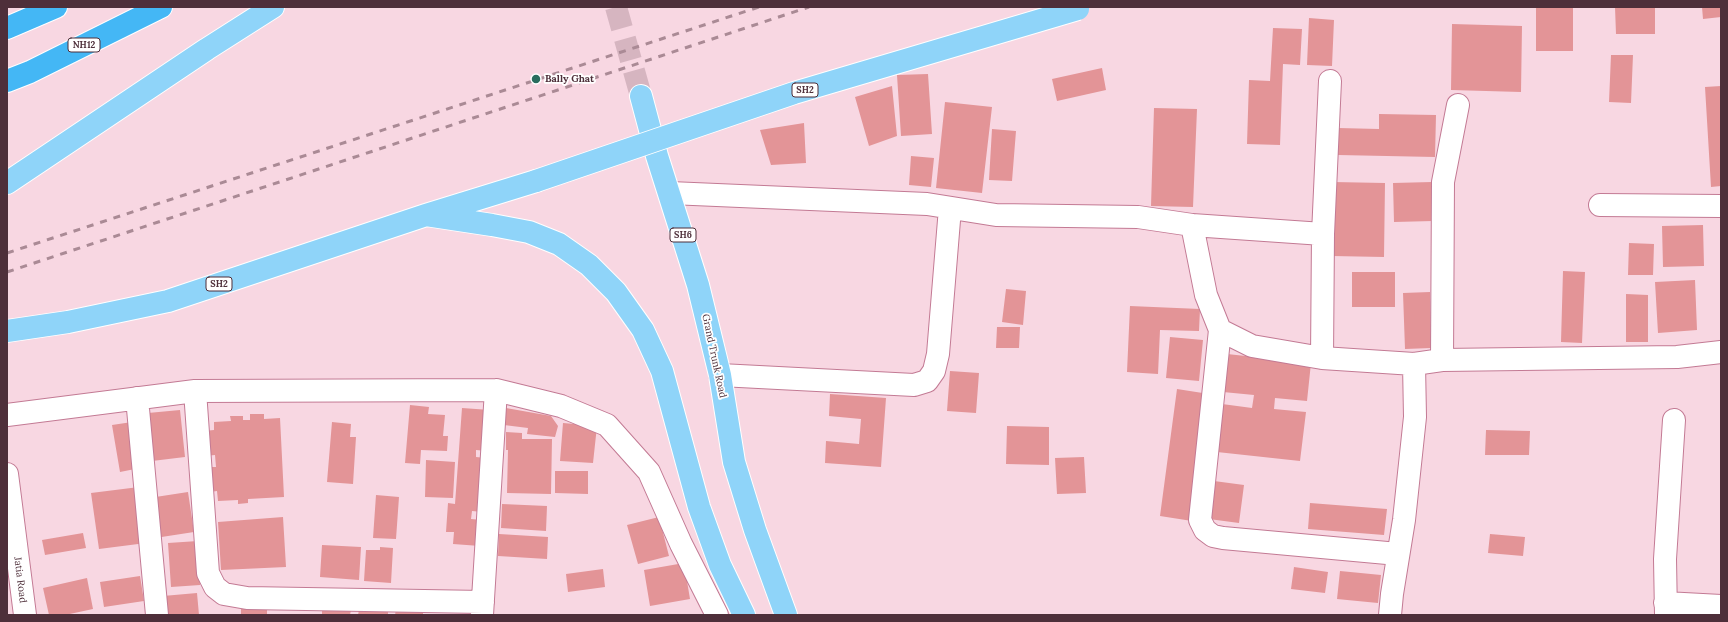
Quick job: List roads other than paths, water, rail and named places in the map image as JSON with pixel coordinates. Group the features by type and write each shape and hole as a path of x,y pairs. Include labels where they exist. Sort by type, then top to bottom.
{"highway":[{"path":"7,28 56,7"},
{"name":"NH12","path":"7,81 30,72 160,7"}],"main road":[{"path":"7,183 207,48 273,7"},
{"name":"SH2","path":"7,331 68,322 168,301 426,215 536,181 794,93 1084,8"},
{"name":"Grand Trunk Road","path":"641,96 657,156 698,285 720,375 734,462 755,530 786,615"},
{"path":"426,215 529,232 559,244 589,265 616,292 643,330 662,371 699,507 720,565 744,615"}],"street":[{"path":"1322,358 1323,234 1330,81"},
{"path":"1442,360 1443,182 1458,105"},
{"path":"670,193 928,204 996,215 1138,217 1192,225 1323,234"},
{"path":"1600,205 1721,206"},
{"path":"720,375 914,385 927,381 934,371 938,354 950,208"},
{"path":"1192,225 1206,295 1220,330 1200,520 1205,530 1213,536 1223,538 1398,554"},
{"path":"1220,330 1252,346 1322,358 1414,364 1442,360 1677,357 1721,352"},
{"path":"1390,615 1404,520 1415,416 1414,364"},
{"path":"195,390 208,572 215,588 224,594 247,598 482,609 496,390"},
{"path":"7,415 195,390 496,390 561,406 607,425 649,472 681,544 717,615"},
{"path":"137,398 157,615"},
{"path":"1674,420 1665,559 1666,609 1721,606"},
{"name":"Jatia Road","path":"7,474 18,606"}],"tunnel":[{"path":"616,7 641,96"}],"railway":[{"path":"7,253 759,7"},
{"path":"7,272 809,7"}],"place":[{"name":"Bally Ghat","path":"536,79"}]}
